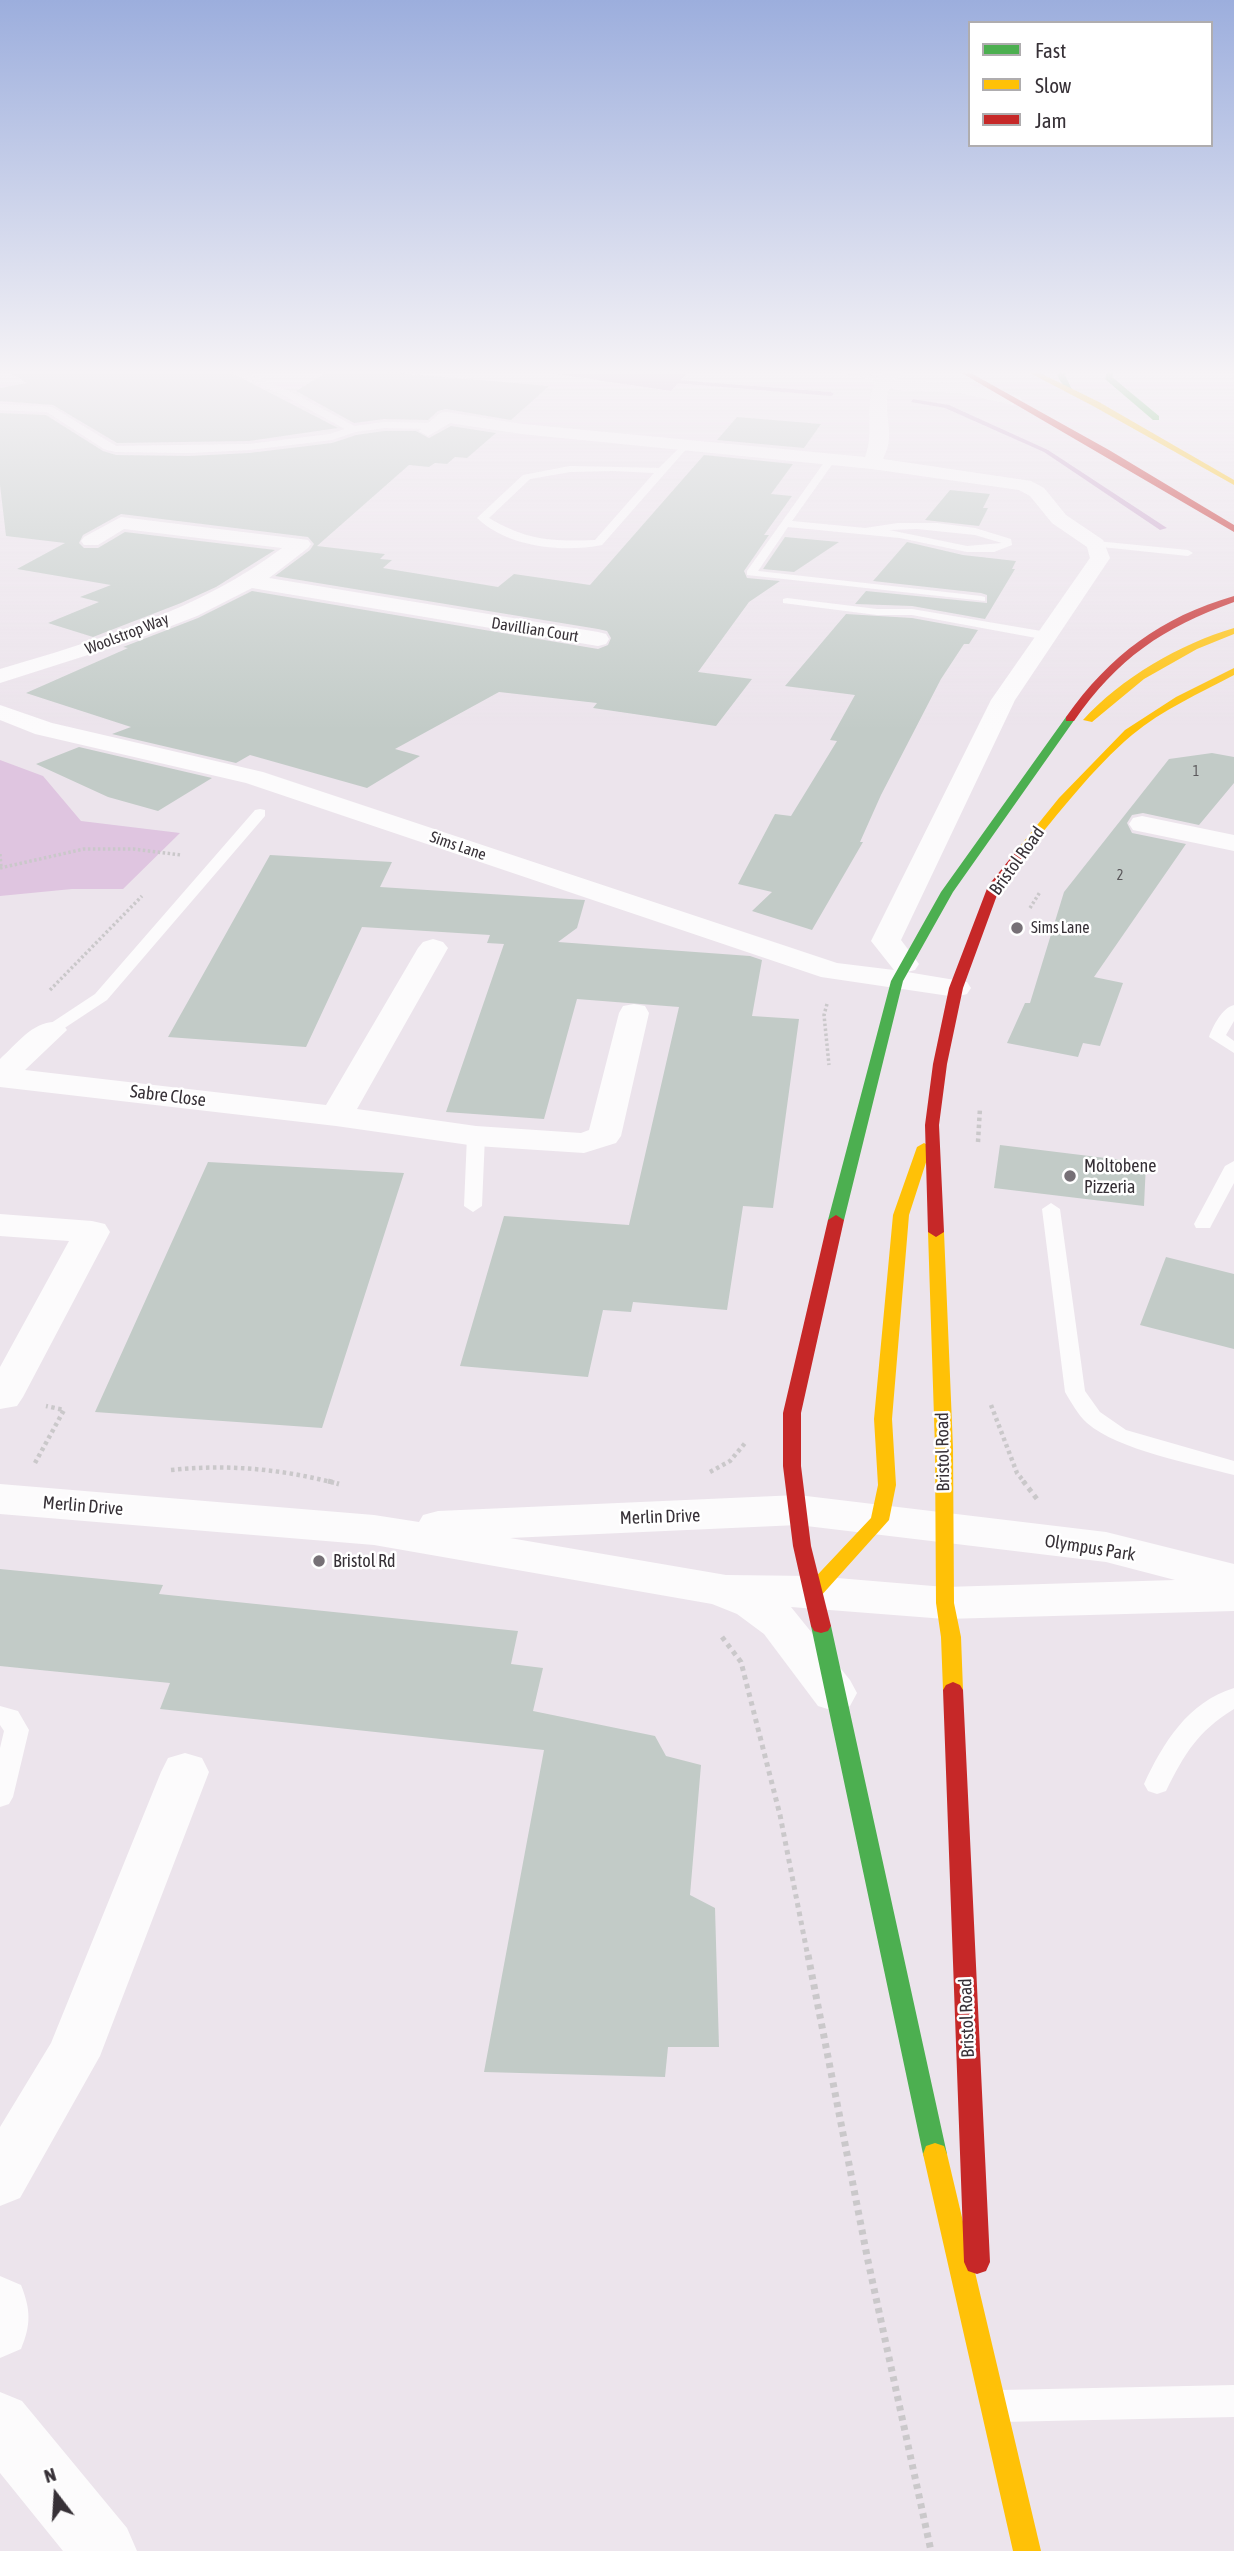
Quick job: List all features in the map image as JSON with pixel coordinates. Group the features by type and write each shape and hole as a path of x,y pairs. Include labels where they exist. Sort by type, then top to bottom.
{"main road":[{"path":"1172,491 1234,529"},
{"path":"1117,660 1146,629 1231,582"},
{"name":"Bristol Road","path":"1027,2551 947,2211 838,1699 802,1546 792,1466 792,1413 855,1138 901,973 946,890 1105,671 1159,629 1196,611 1234,599"},
{"path":"1046,755 1140,677 1194,647 1234,631"},
{"name":"Bristol Road","path":"981,2353 951,1637 945,1603 944,1448 932,1125 940,1064 956,988 994,886 1063,800 1129,732 1180,699 1234,671"},
{"path":"813,1592 880,1520 887,1485 883,1419 901,1215 932,1125"}],"street":[{"path":"901,973 886,941 1003,700 1047,636 1098,551 1059,519 1035,491"},
{"name":"Woolstrop Way","path":"0,676 131,635 250,581 301,544 121,523 91,541"},
{"name":"Davillian Court","path":"250,581 598,639"},
{"name":"Sims Lane","path":"0,712 44,729 254,777 832,971 901,973 956,988"},
{"path":"1142,824 1234,843"},
{"path":"336,1116 433,948"},
{"path":"477,1136 584,1143 604,1136 634,1013"},
{"name":"Sabre Close","path":"0,1076 51,1030"},
{"name":"Sabre Close","path":"0,1076 336,1116 477,1136"},
{"path":"0,1225 92,1232 1,1397"},
{"name":"Merlin Drive","path":"0,1499 374,1530 798,1510 944,1526"},
{"name":"Olympus Park","path":"944,1526 1107,1547 1234,1580"},
{"name":"Merlin Drive","path":"374,1530 718,1609 753,1603 780,1622 838,1699"},
{"name":"Merlin Drive","path":"718,1609 813,1592 945,1603"},
{"path":"945,1603 1234,1595"},
{"path":"0,2179 73,2056 185,1772"},
{"path":"0,2306 0,2328"},
{"path":"0,2423 104,2551"}],"lane":[{"path":"512,491 482,518 509,536 550,545 598,543 644,491"},
{"path":"809,491 751,573 981,599"},
{"path":"787,524 903,535 959,548 998,549 1007,545 1007,541 990,534 906,525 864,531"},
{"path":"1098,551 1188,553"},
{"path":"787,601 877,612 912,612 1047,636"},
{"path":"51,1030 101,997 260,813"},
{"path":"1234,1010 1220,1028 1217,1037 1234,1048"},
{"path":"473,1206 477,1136"},
{"path":"1203,1224 1234,1166"},
{"path":"1051,1209 1075,1392 1093,1417 1119,1435 1234,1468"},
{"path":"1157,1784 1174,1746 1195,1723 1234,1697"},
{"path":"0,1715 9,1718 17,1730 0,1797"},
{"path":"993,2407 1234,2401"}],"path":[{"path":"0,854 1,868 81,849 100,848 144,849 181,855 173,864"},
{"path":"1027,915 1046,883"},
{"path":"46,994 146,892"},
{"path":"978,1150 981,1098"},
{"path":"1,1397 64,1410 34,1465"},
{"path":"990,1399 1017,1473 1037,1497 1042,1540"},
{"path":"718,1609 741,1662 780,1815 868,2261 931,2551"}],"shaded area":[{"path":"0,760 43,776 81,821 180,833 123,889 72,889 0,896"}],"building":[{"path":"1,491 379,491 317,546 385,554 380,559 392,560 383,568 498,587 514,574 590,585 672,491 773,491 771,494 792,496 764,535 769,535 744,571 747,578 780,581 749,602 698,672 752,679 716,726 593,708 597,703 499,692 395,749 420,756 367,788 250,755 236,763 112,734 131,727 26,693 128,648 123,647 198,618 252,591 598,649 608,645 611,638 607,631 275,576 310,550 314,544 308,537 121,514 83,535 79,543 84,548 98,548 125,532 275,550 216,587 93,637 48,623 99,602 80,597 111,585 17,569 65,543 6,536"},
{"path":"949,491 990,494 983,508 988,508 979,526 925,520"},
{"path":"785,537 839,542 794,572 763,569"},
{"path":"907,542 963,555 1016,561 1012,569 1015,569 985,619 912,606 855,604 866,591 987,603 987,595 981,593 873,581"},
{"path":"846,614 912,618 978,630 969,644 964,644 941,679 881,795 860,842 863,842 812,930 752,911 772,892 738,884 775,814 791,816 837,741 830,740 855,695 785,686"},
{"path":"79,747 212,778 158,811 108,797 36,764"},
{"path":"1212,753 1234,757 1234,783 1199,825 1143,813 1132,815 1127,823 1132,833 1186,844 1094,977 1123,983 1100,1046 1083,1043 1078,1057 1007,1043 1025,1003 1030,1003 1064,892 1169,759"},
{"path":"270,855 392,862 380,887 585,900 577,928 558,942 750,956 762,960 752,1016 799,1019 773,1208 743,1206 727,1310 633,1302 631,1312 603,1310 588,1377 460,1366 504,1216 629,1225 679,1007 577,999 544,1119 446,1112 504,944 487,943 490,935 362,927 306,1047 168,1037"},
{"name":"Moltobene Pizzeria","path":"1000,1145 1146,1163 1144,1206 994,1188"},
{"path":"208,1162 404,1173 322,1428 95,1412"},
{"path":"1166,1257 1234,1274 1234,1349 1140,1325"},
{"path":"0,1569 163,1585 159,1594 518,1631 511,1664 543,1668 533,1711 655,1736 666,1756 701,1765 690,1895 715,1908 719,2047 668,2047 665,2077 484,2072 544,1750 160,1709 170,1683 0,1666"}],"waterway":[{"path":"1107,491 1163,528"}],"traffic: fast":[{"path":"836,1220 897,981 947,892 1070,719"},
{"path":"821,1626 935,2154"}],"traffic: slow":[{"path":"1088,720 1140,677 1194,647 1234,631"},
{"path":"1021,852 1063,800 1129,732 1180,699 1234,671"},
{"path":"813,1592 880,1520 887,1485 883,1419 901,1215 924,1147"},
{"path":"936,1232 944,1448 945,1603 951,1637 953,1690"},
{"path":"935,2154 1027,2551"}],"traffic: jam":[{"path":"1171,491 1234,529"},
{"path":"1070,719 1103,675 1140,643 1183,619 1234,599"},
{"path":"936,1232 932,1125 940,1064 956,988 994,886 1021,852"},
{"path":"821,1626 802,1546 792,1466 792,1413 836,1220"},
{"path":"953,1690 977,2262"}],"place":[{"name":"Sims Lane","path":"1017,928"},
{"name":"Moltobene Pizzeria","path":"1070,1176"},
{"name":"Bristol Rd","path":"319,1561"}]}
